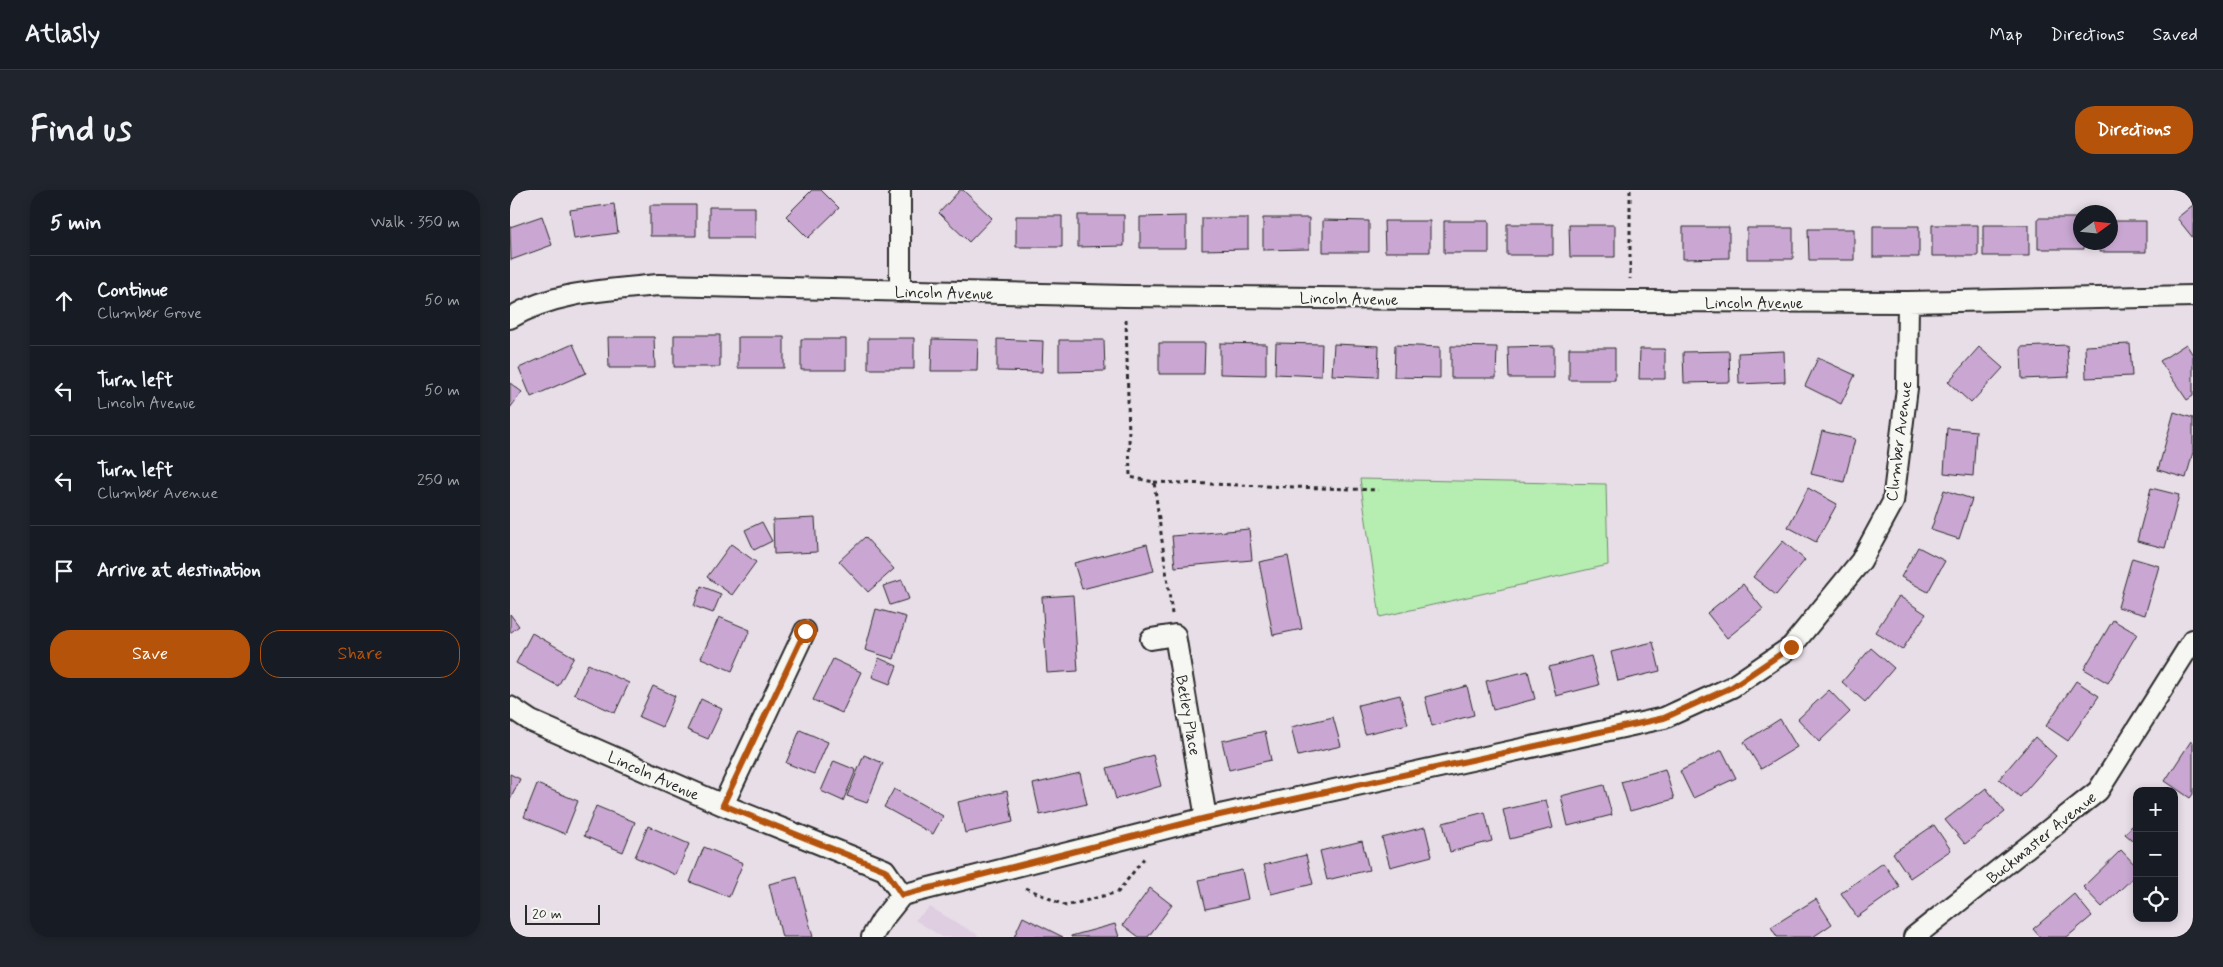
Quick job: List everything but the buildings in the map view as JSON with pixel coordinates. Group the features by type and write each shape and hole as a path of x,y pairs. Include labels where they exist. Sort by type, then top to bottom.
{"street":[{"path":"900,190 900,291"},
{"name":"Lincoln Avenue","path":"510,318 546,301 582,293 659,285 1125,296 1630,301 1908,302 2193,296"},
{"name":"Clumber Avenue","path":"902,895 1206,818 1664,718 1732,687 1791,647 1861,561 1893,502 1906,388 1908,302"},
{"path":"723,805 805,631"},
{"path":"1152,639 1175,634"},
{"name":"Betley Place","path":"1175,634 1206,818"},
{"name":"Buckmaster Avenue","path":"1914,937 2098,791 2193,640"},
{"name":"Lincoln Avenue","path":"510,707 531,721 723,805 885,870 902,895"},
{"path":"872,937 882,920 902,895"}],"path":[{"path":"1630,190 1630,301"},
{"path":"1125,296 1130,477 1154,482 1378,490"},
{"path":"1154,482 1175,634"},
{"path":"1024,886 1066,906 1118,892 1148,853 1162,829"}],"shaded area":[{"path":"930,907 978,935 977,937 942,937 915,920"}],"green space":[{"path":"1360,479 1606,484 1608,565 1380,617"}],"route":[{"path":"805,631 723,805 885,870 902,895 1206,818 1664,718 1732,687 1791,647"}]}
